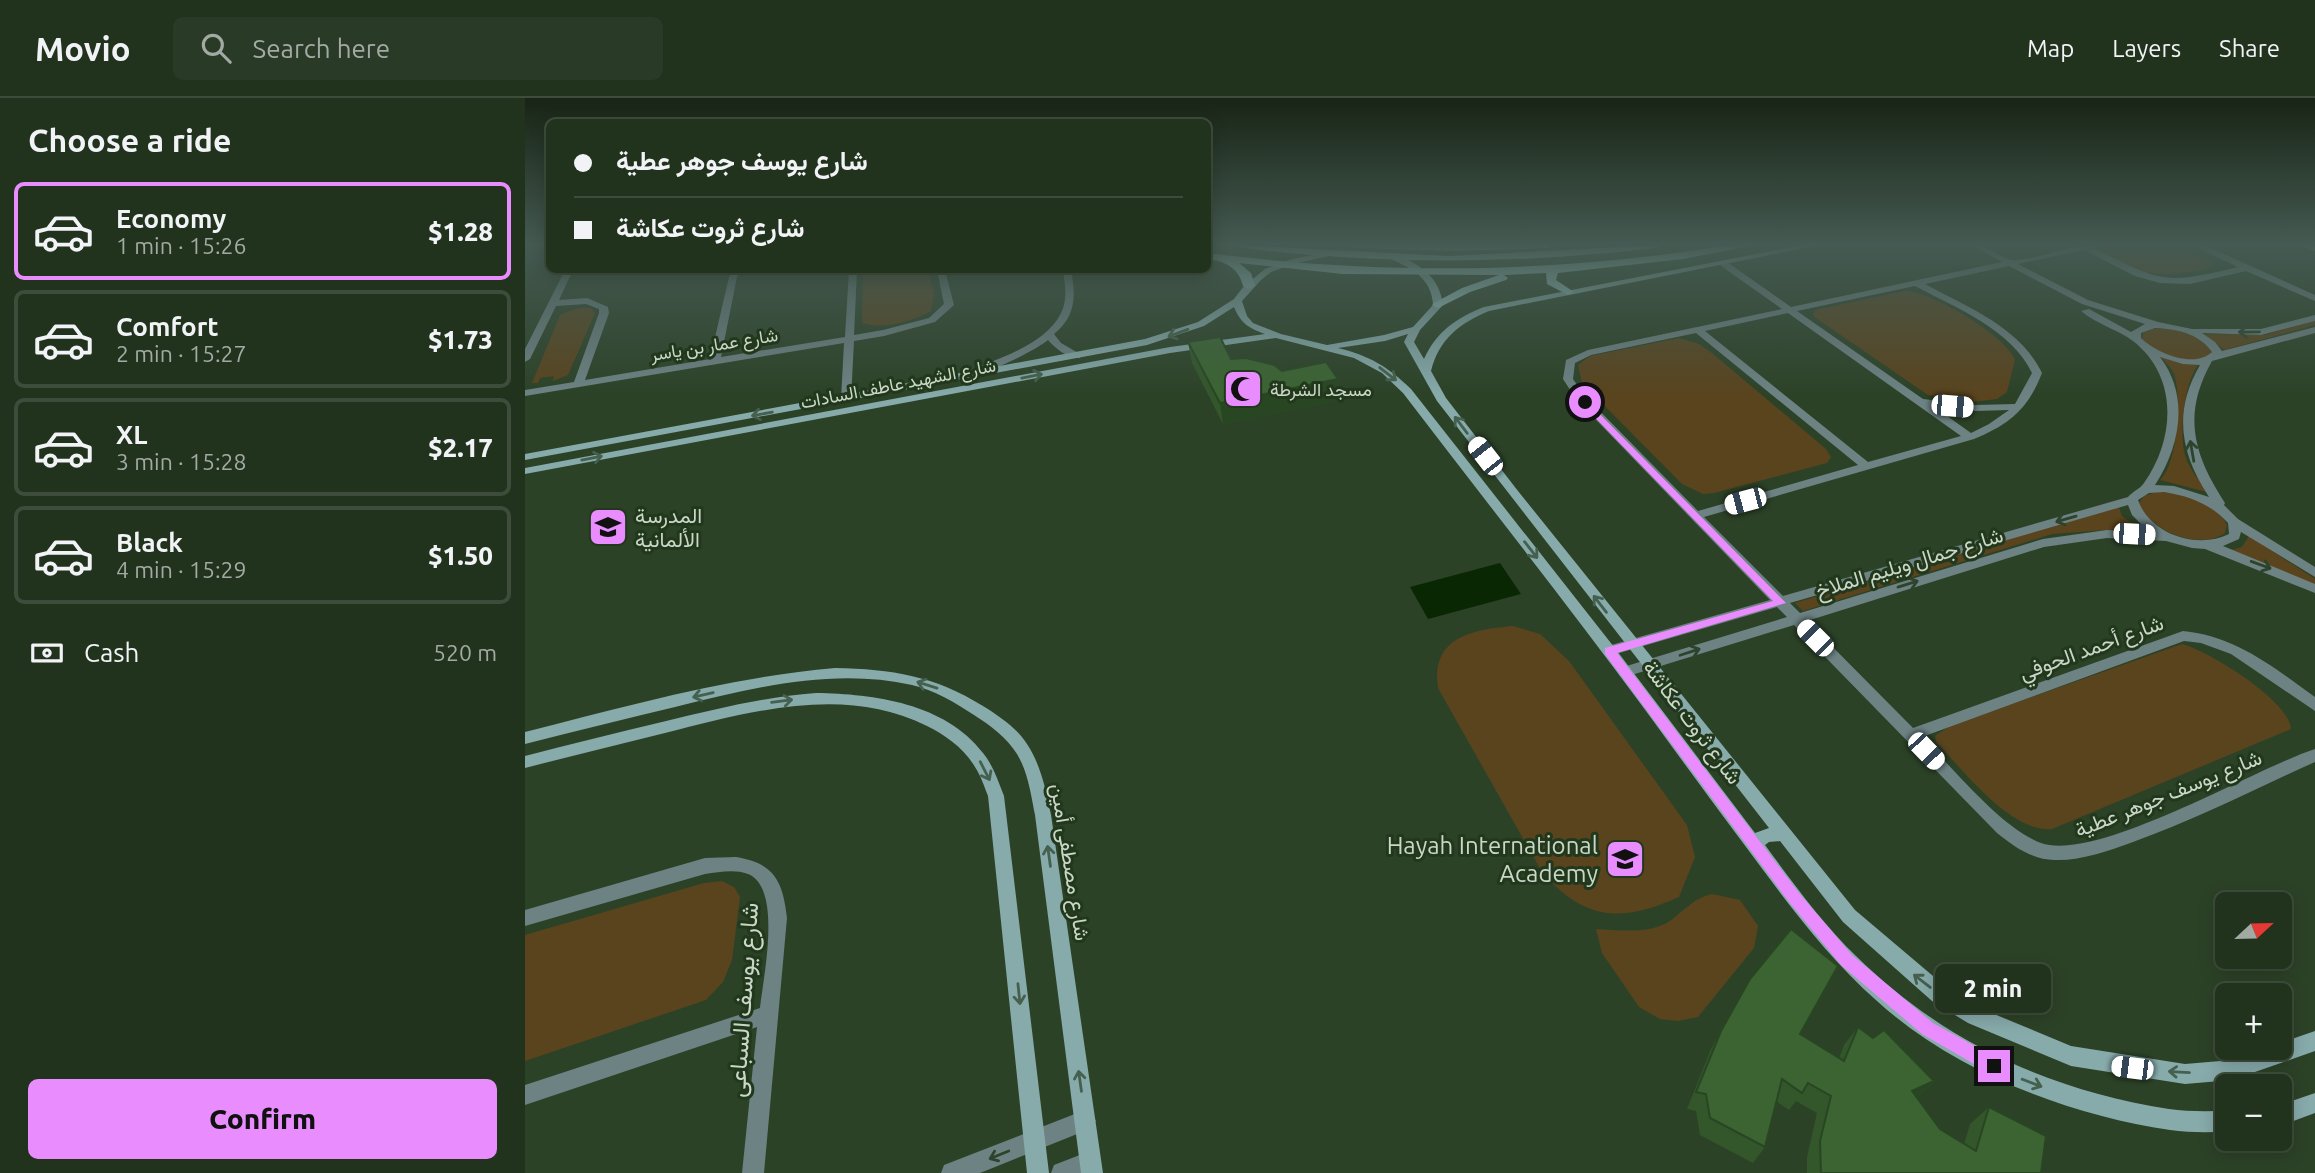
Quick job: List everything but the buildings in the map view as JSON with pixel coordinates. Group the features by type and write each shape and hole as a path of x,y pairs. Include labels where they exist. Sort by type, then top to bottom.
{"main road":[{"path":"1438,305 1458,295"}],"street":[{"path":"525,359 556,295"},
{"path":"715,361 728,295"},
{"path":"845,405 852,295"},
{"name":"شارع عمار بن ياسر","path":"525,393 905,328 939,316 947,309 948,295"},
{"name":"شارع الشهيد عاطف السادات","path":"947,381 1001,361 1049,335 1071,305 1071,295"},
{"path":"1237,301 1241,295"},
{"path":"1324,346 1366,342 1416,329 1438,305 1437,295"},
{"path":"1425,373 1435,343 1472,314 1502,304 1550,295"},
{"path":"1770,295 1970,437"},
{"name":"شارع يوسف جوهر عطية","path":"1855,295 1588,353 1570,362 1567,369 1568,379 1580,397 1795,619 2010,835 2051,853 2069,854 2130,836 2315,755"},
{"path":"1697,515 1970,437 2001,424 2020,407 2027,398 2037,373 2030,355 2009,337 1938,295"},
{"path":"2053,295 2176,359 2212,358 2315,330"},
{"path":"2073,295 2094,306 2159,326 2181,329 2261,332 2315,318"},
{"path":"552,303 587,301 603,307 604,313 578,384"},
{"name":"شارع الشهيد عاطف السادات","path":"525,471 820,416 845,405 947,381 1167,337 1208,321 1237,301"},
{"name":"شارع ثروت عكاشة","path":"1237,301 1250,325 1277,336 1324,346 1372,362 1407,391 1609,651 1754,844 1847,960 1927,1028 2016,1077 2080,1100 2171,1121 2215,1122"},
{"path":"2146,489 2165,459 2173,399 2162,367 2141,343 2136,332 2159,326"},
{"name":"شارع ثروت عكاشة","path":"1416,329 1409,342 1425,373 1457,420 1782,834 1849,916 1902,966 1966,1011 2019,1036 2071,1056 2115,1066 2185,1074 2232,1070 2315,1041"},
{"path":"1697,329 1867,467"},
{"path":"2181,329 2213,344 2212,358 2197,378 2192,394 2190,448 2198,473 2234,522 2315,573"},
{"path":"1049,335 1058,345 1076,356"},
{"name":"شارع الشهيد عاطف السادات","path":"525,457 821,404 845,405 1170,350 1277,336"},
{"path":"1924,402 1975,408 2020,407"},
{"path":"820,416 823,409 821,404"},
{"path":"1975,408 2001,424"},
{"path":"2223,510 2185,491 2146,489 2136,493 2132,500 2133,508 2140,519 2171,537 2205,545 2315,589"},
{"name":"شارع جمال ويليم الملاخ","path":"1609,651 2132,500"},
{"path":"2205,545 2228,541 2235,536 2234,522"},
{"name":"شارع جمال ويليم الملاخ","path":"1625,673 2060,539 2107,534 2171,537"},
{"name":"شارع أحمد الحوفي","path":"1911,735 2183,636 2214,639 2235,649 2315,705"},
{"name":"شارع مصطفى أمين","path":"525,738 772,679 815,674 869,673 907,679 946,691 977,707 1000,725 1021,749 1035,778 1043,815 1091,1168"},
{"path":"525,762 764,703 828,698 884,704 920,716 965,743 985,770 996,796 1038,1173"},
{"path":"589,746 596,720"},
{"path":"564,751 570,726"},
{"path":"1739,824 1758,818 1765,812"},
{"path":"1754,844 1765,835 1782,834"},
{"name":"شارع يوسف السباعى","path":"525,918 705,866 730,863 752,866 769,878 777,894 769,1014 752,1170"},
{"path":"525,1095 769,1014"},
{"path":"2292,1112 2315,1103"},
{"path":"952,1173 1085,1121"},
{"path":"1062,1173 1091,1168"}],"shaded area":[{"path":"863,295 934,295 931,311 916,318 879,325 862,323"},
{"path":"1885,295 1924,295 1932,298 1966,316 2009,350 2015,360 2007,392 1997,399 1971,402 1928,395 1813,316 1815,310"},
{"path":"578,308 591,308 595,313 568,375 553,381 554,376 540,378 538,383 532,383 560,315"},
{"path":"2315,321 2315,325 2224,350 2204,334 2265,335"},
{"path":"2152,329 2185,332 2213,351 2206,357 2197,359 2176,358 2156,350 2142,339 2143,333"},
{"path":"1679,338 1699,344 1712,353 1826,449 1831,457 1827,463 1714,493 1703,494 1682,484 1582,383 1578,365 1590,356"},
{"path":"2160,356 2198,365 2186,397 2183,437 2188,462 2207,492 2160,480 2171,459 2177,429 2178,397 2174,374"},
{"path":"2156,492 2176,493 2206,504 2222,517 2227,525 2225,533 2202,540 2189,539 2164,530 2153,522 2139,503 2144,496"},
{"path":"2118,505 2122,516 2146,534 2107,530 2052,534 1803,611 1795,603"},
{"path":"2249,536 2315,579 2315,586 2228,551 2242,547"},
{"path":"1500,563 1521,594 1428,619 1410,587"},
{"path":"1513,626 1540,634 1569,661 1687,825 1695,857 1679,897 1639,911 1605,913 1573,900 1542,872 1438,688 1437,671 1441,657 1457,639 1483,630"},
{"path":"2182,644 2210,656 2263,692 2287,718 2291,729 2052,829 2036,828 2004,811 1936,742 1935,736 1950,726"},
{"path":"722,881 734,887 740,897 732,960 723,982 706,1000 525,1061 525,935 704,883"},
{"path":"1712,894 1740,900 1758,926 1754,948 1698,1017 1678,1021 1660,1019 1639,1007 1602,953 1596,929 1654,928 1671,920 1695,901"}],"place":[{"name":"مسجد الشرطة","path":"1243,389"},
{"name":"المدرسة الألمانية","path":"608,527"},
{"name":"Hayah International Academy","path":"1625,859"}],"route":[{"path":"1585,402 1780,603 1609,651 1794,898 1847,960 1885,996 1927,1028 1994,1066"}]}
